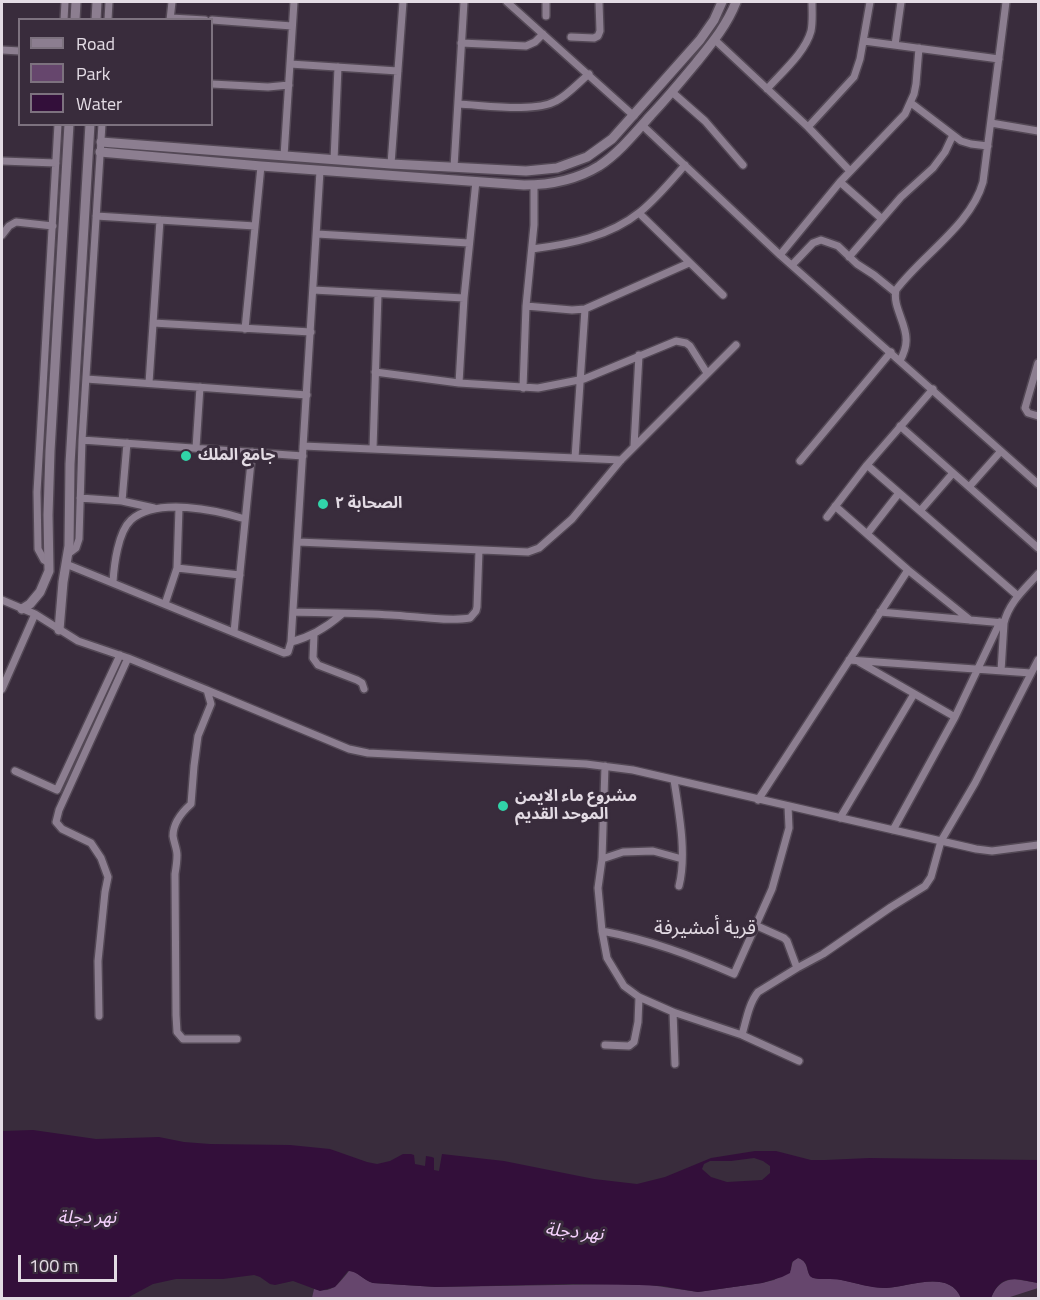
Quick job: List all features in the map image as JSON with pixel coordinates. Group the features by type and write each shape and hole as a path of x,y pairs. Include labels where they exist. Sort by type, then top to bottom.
{"street":[{"path":"64,18 65,2"},
{"path":"75,18 76,2"},
{"path":"96,18 97,2"},
{"path":"108,18 109,2"},
{"path":"170,18 172,2"},
{"path":"284,156 294,2"},
{"path":"391,164 404,2"},
{"path":"454,167 464,2"},
{"path":"507,2 634,116"},
{"path":"546,2 546,16"},
{"path":"571,37 594,38 598,36 600,31 598,2"},
{"path":"101,142 370,163 526,171 557,168 587,157 604,146 620,131 700,40 714,20 722,2"},
{"path":"100,152 320,171 534,185 561,182 586,173 609,159 629,140 715,40 736,2"},
{"path":"767,89 804,46 811,31 812,2"},
{"path":"808,128 854,77 864,41 870,2"},
{"path":"895,45 901,2"},
{"path":"900,361 906,346 906,337 895,292 970,210 976,202 983,182 1006,2"},
{"path":"213,20 292,26"},
{"path":"461,44 525,46 535,42 543,34"},
{"path":"715,40 850,171"},
{"path":"864,41 999,59"},
{"path":"780,255 840,182 898,122 911,104 916,84 919,48"},
{"path":"2,50 18,51"},
{"path":"290,64 398,71"},
{"path":"334,160 338,67"},
{"path":"458,104 524,108 542,106 565,96 589,74"},
{"path":"213,84 268,87 289,85"},
{"path":"672,92 708,124 743,165"},
{"path":"911,104 966,143 988,146"},
{"path":"991,123 1038,131"},
{"path":"642,125 792,266 1038,484"},
{"path":"49,563 40,555 37,533 39,450 58,126"},
{"path":"22,609 36,598 47,578 49,563 49,472 69,126"},
{"path":"59,630 67,559 70,464 90,126"},
{"path":"67,559 79,542 82,440 102,126"},
{"path":"620,131 629,140"},
{"path":"849,257 907,191 933,168 945,153 953,135"},
{"path":"2,161 56,163"},
{"path":"369,174 370,163"},
{"path":"532,249 567,244 598,236 626,222 639,213 685,165"},
{"path":"245,329 261,166"},
{"path":"67,559 165,604 284,653 288,652 291,642 298,542 320,171"},
{"path":"459,383 464,298 476,181"},
{"path":"840,182 882,219"},
{"path":"523,388 526,306 535,218 534,185"},
{"path":"639,213 723,296"},
{"path":"96,216 255,226"},
{"path":"149,383 160,220"},
{"path":"2,235 9,226 16,222 53,226"},
{"path":"317,234 469,243"},
{"path":"792,266 813,243 818,240 824,241 838,246 861,268 874,274 895,292"},
{"path":"51,259 61,260"},
{"path":"83,260 93,260"},
{"path":"526,306 585,309 689,263"},
{"path":"313,290 464,298"},
{"path":"373,449 378,294"},
{"path":"575,458 585,309"},
{"path":"153,324 310,332"},
{"path":"375,372 459,383 538,388 579,380 671,342 681,341 690,346 707,373"},
{"path":"298,542 528,552 539,548 572,519 634,446 736,345"},
{"path":"800,461 891,352"},
{"path":"634,446 639,355"},
{"path":"1038,363 1025,408 1028,413 1038,416"},
{"path":"86,379 307,395"},
{"path":"196,448 200,387"},
{"path":"827,517 867,465 933,389"},
{"path":"900,426 1038,548"},
{"path":"82,440 303,456"},
{"path":"122,501 127,443"},
{"path":"303,446 621,460"},
{"path":"969,487 1001,450"},
{"path":"234,632 252,452"},
{"path":"867,465 1018,596"},
{"path":"920,511 953,473"},
{"path":"867,534 899,493"},
{"path":"80,498 122,501 156,508 206,510 245,519"},
{"path":"835,506 970,620"},
{"path":"113,582 118,547 129,521 156,508"},
{"path":"165,604 177,568 178,508"},
{"path":"293,612 342,614 357,612 470,618 477,607 479,550"},
{"path":"177,568 240,575"},
{"path":"758,800 852,660 908,570"},
{"path":"894,830 956,717 1008,609 1038,574"},
{"path":"47,578 63,582"},
{"path":"2,600 35,614 78,640 207,690 349,750 368,753 605,766 633,770 984,850 1038,845"},
{"path":"880,612 1002,622"},
{"path":"2,689 35,614"},
{"path":"291,642 314,634 342,614"},
{"path":"1001,671 1002,622"},
{"path":"314,634 313,658 318,666 357,680 362,683 364,689"},
{"path":"15,771 57,790 124,657"},
{"path":"99,1016 98,961 108,877 101,858 91,843 62,829 56,822 58,810 124,657"},
{"path":"852,660 1031,674"},
{"path":"852,660 956,717"},
{"path":"742,1035 755,995 925,886 931,878 941,841 975,783 1038,660"},
{"path":"207,690 211,704 198,736 192,804 178,819 173,836 177,855 175,874 177,1032 183,1039 237,1038"},
{"path":"840,818 914,694"},
{"path":"605,766 602,860 597,888 607,958 624,986 639,997 673,1012 742,1035 799,1061"},
{"path":"674,780 682,835 679,886"},
{"path":"602,931 630,936 682,952 734,974 772,889 780,865 789,828 788,806"},
{"path":"602,860 623,852 653,851 681,859"},
{"path":"755,925 787,941 796,968"},
{"path":"605,1045 629,1046 634,1042 639,997"},
{"path":"673,1012 675,1064"}],"green space":[{"path":"798,1258 805,1262 809,1274 814,1278 837,1279 884,1288 937,1282 955,1289 961,1298 312,1298 314,1289 326,1290 335,1287 349,1271 373,1283 436,1287 618,1284 650,1285 698,1292 774,1280 791,1270 793,1261"},
{"path":"1015,1279 1038,1283 1038,1288 1007,1298 991,1298 1000,1284"}],"water":[{"name":"نهر دجلة","path":"33,1130 96,1139 159,1137 210,1144 290,1145 330,1149 377,1164 390,1161 403,1154 411,1154 414,1155 415,1164 425,1166 426,1156 434,1158 434,1170 439,1171 442,1154 504,1161 594,1179 637,1184 665,1177 711,1158 755,1151 776,1151 811,1160 869,1158 1038,1160 1038,1283 1016,1279 1004,1281 991,1298 961,1298 955,1289 938,1282 886,1288 838,1279 813,1278 805,1262 798,1258 792,1262 790,1273 782,1277 762,1283 698,1292 639,1285 436,1287 373,1283 348,1271 335,1287 320,1291 293,1281 270,1284 254,1275 223,1279 176,1279 153,1284 127,1298 2,1298 2,1131","holes":["754,1158 770,1166 770,1173 762,1180 727,1182 711,1177 702,1169 704,1164 710,1161"]}],"place":[{"name":"جامع الملك","path":"186,456"},
{"name":"الصحابة ٢","path":"323,504"},
{"name":"مشروع ماء الايمن الموحد القديم","path":"503,806"}],"district":[{"name":"قرية أمشيرفة","path":"705,929"}]}
